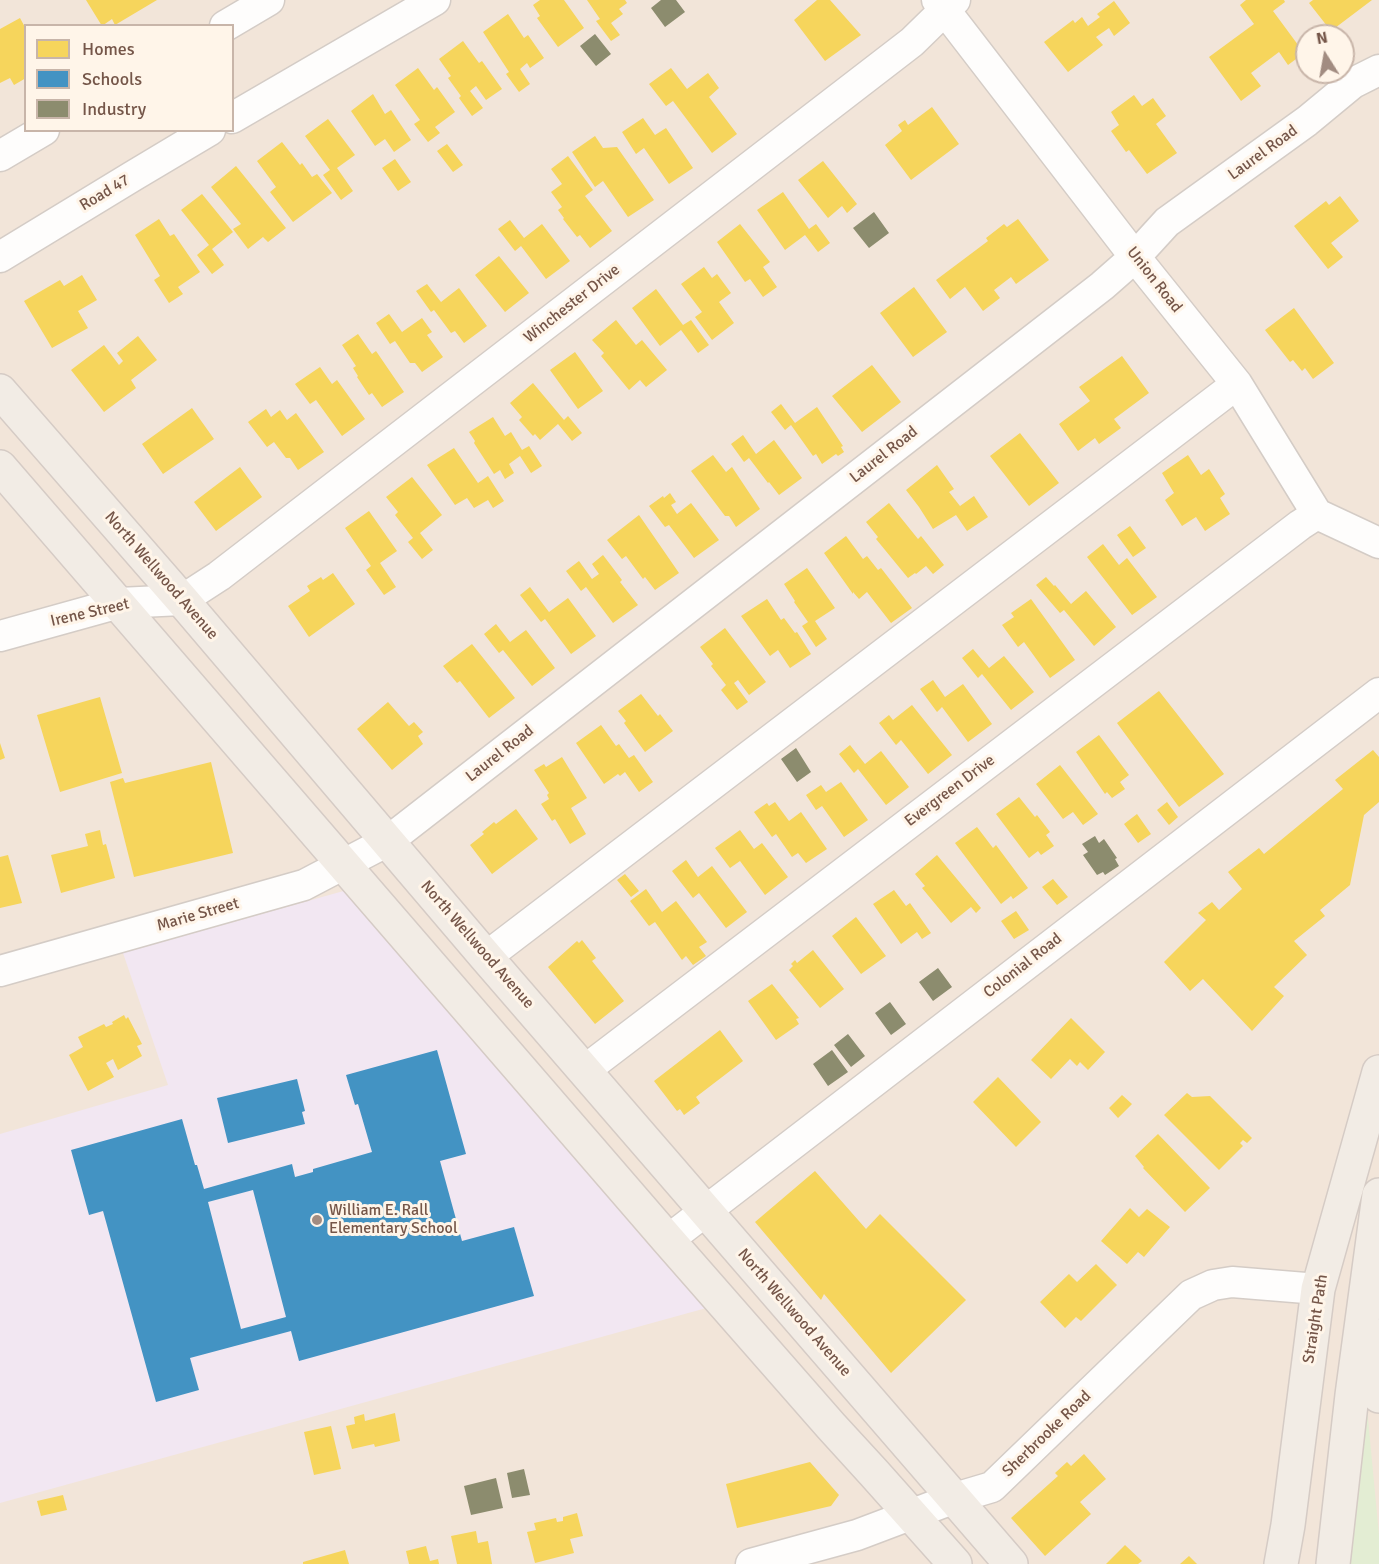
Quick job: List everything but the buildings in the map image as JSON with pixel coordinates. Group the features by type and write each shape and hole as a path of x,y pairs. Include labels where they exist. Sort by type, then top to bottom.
{"main road":[{"name":"North Wellwood Avenue","path":"0,391 1011,1564"},
{"path":"0,467 668,1240 955,1564"},
{"name":"Straight Path","path":"1281,1564 1318,1288 1378,1082"},
{"path":"1333,1564 1352,1395 1379,1195"},
{"path":"1368,1280 1379,1396"}],"street":[{"path":"228,24 269,0"},
{"path":"234,117 435,0"},
{"name":"Union Road","path":"946,3 1136,257 1237,384 1317,514"},
{"name":"Winchester Drive","path":"182,600 219,576 912,42 946,3"},
{"name":"Laurel Road","path":"388,841 1102,286 1136,257 1167,222 1307,121 1353,83 1379,70"},
{"path":"0,156 41,132"},
{"name":"Road 47","path":"0,257 207,132"},
{"path":"486,957 1237,384"},
{"path":"1317,514 1379,543"},
{"name":"Evergreen Drive","path":"585,1070 1317,514"},
{"name":"Irene Street","path":"0,636 119,603 182,600"},
{"name":"Colonial Road","path":"668,1240 1379,693"},
{"name":"Marie Street","path":"0,970 304,885 388,841"},
{"name":"Sherbrooke Road","path":"751,1564 857,1535 955,1498 992,1487 1191,1295 1213,1285 1232,1282 1318,1288"}],"shaded area":[{"path":"0,0 1379,0 1379,1564 0,1564"},
{"name":"William E. Rall Elementary School","path":"347,890 710,1307 0,1503 0,1134 168,1085 123,953"}],"green space":[{"path":"1365,1387 1379,1535 1379,1564 1346,1564"}],"place":[{"name":"William E. Rall Elementary School","path":"317,1220"}]}
